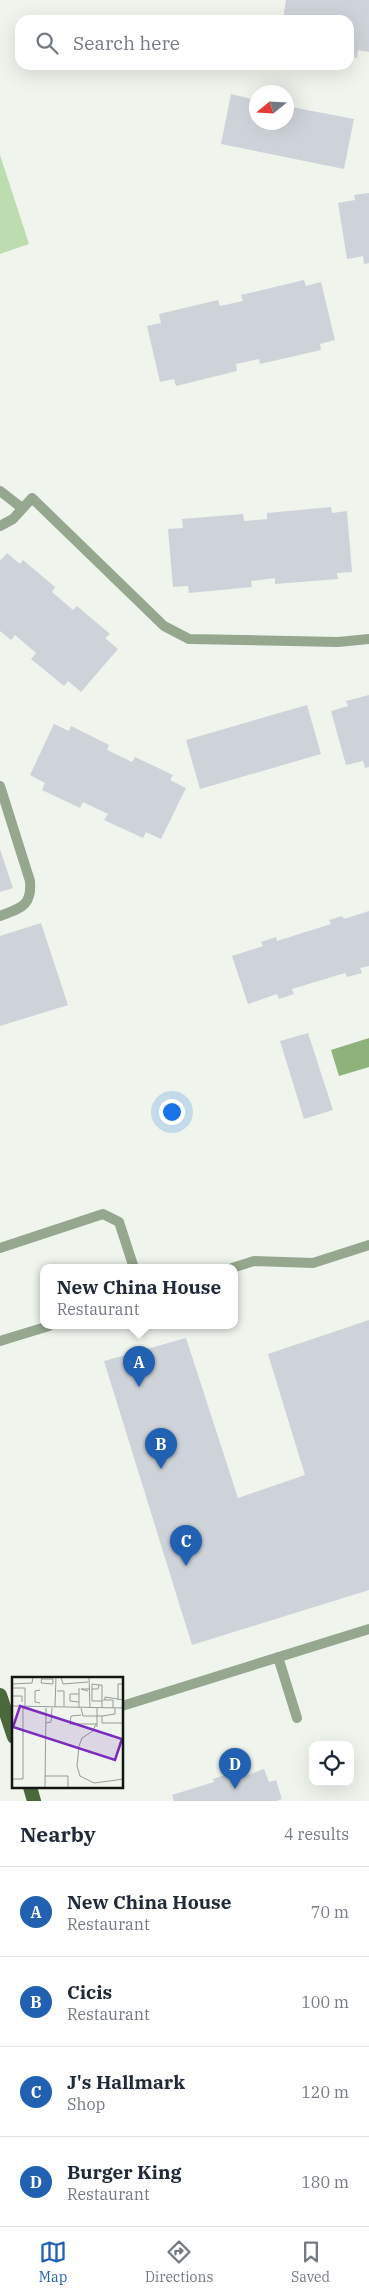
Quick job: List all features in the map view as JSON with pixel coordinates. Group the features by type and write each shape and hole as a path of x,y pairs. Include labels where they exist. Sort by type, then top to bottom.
{"main road":[{"path":"0,1695 4,1722 12,1734"},
{"path":"30,1788 34,1801"}],"lane":[{"path":"0,490 22,508"},
{"path":"0,526 13,519 32,498 164,626 189,639 338,642 369,639"},
{"path":"0,786 30,880 31,891 28,901 18,910 0,916"},
{"path":"0,1248 103,1214 119,1222 133,1264"},
{"path":"238,1266 254,1261 313,1263 369,1245"},
{"path":"0,1341 40,1329"},
{"path":"124,1705 369,1629"},
{"path":"278,1657 297,1718"}],"shaded area":[{"path":"0,155 29,244 0,254"},
{"path":"369,1038 369,1067 339,1076 331,1050"}],"building":[{"path":"286,0 369,0 369,52 358,50 357,58 354,57 354,15 284,15"},
{"path":"231,94 249,98 249,130 294,130 294,108 354,119 344,169 221,144"},
{"path":"369,193 369,263 364,264 363,256 347,259 338,203 355,200 354,195"},
{"path":"304,280 306,286 321,282 335,340 320,344 321,350 260,364 259,359 236,364 237,371 176,386 174,379 160,382 147,326 161,323 159,314 218,300 220,306 243,301 241,295"},
{"path":"331,507 332,513 347,511 352,572 337,573 338,579 275,584 275,578 251,581 252,587 189,593 188,586 173,587 168,529 183,528 182,519 243,514 244,521 267,519 267,513"},
{"path":"7,553 20,564 23,560 55,587 52,592 73,610 77,606 110,634 105,638 118,649 81,692 68,681 64,686 31,659 36,653 15,635 11,640 0,631 0,561"},
{"path":"369,695 369,767 365,768 363,761 346,765 331,711 348,706 346,701"},
{"path":"307,705 321,754 200,789 186,740"},
{"path":"54,724 69,731 71,726 109,745 107,750 132,762 135,757 173,775 170,780 186,788 161,839 146,832 143,838 104,820 108,814 83,802 80,808 42,790 45,783 30,775"},
{"path":"0,849 13,888 0,892"},
{"path":"369,911 369,966 360,968 362,973 347,977 345,973 292,989 294,994 279,999 277,994 248,1004 232,956 263,946 261,942 276,937 277,941 331,924 329,920 342,916 344,919"},
{"path":"41,923 68,1005 0,1026 0,936"},
{"path":"308,1033 333,1110 304,1119 280,1041"},
{"path":"369,1320 369,1590 192,1645 104,1361 186,1338 238,1498 305,1475 268,1354"},
{"path":"264,1769 269,1782 276,1780 282,1799 276,1801 174,1801 172,1795 214,1782 213,1779 237,1771 239,1778"}],"place":[{"name":"New China House","path":"139,1387"},
{"name":"Cicis","path":"161,1469"},
{"name":"J's Hallmark","path":"186,1566"},
{"name":"Burger King","path":"235,1789"}]}
